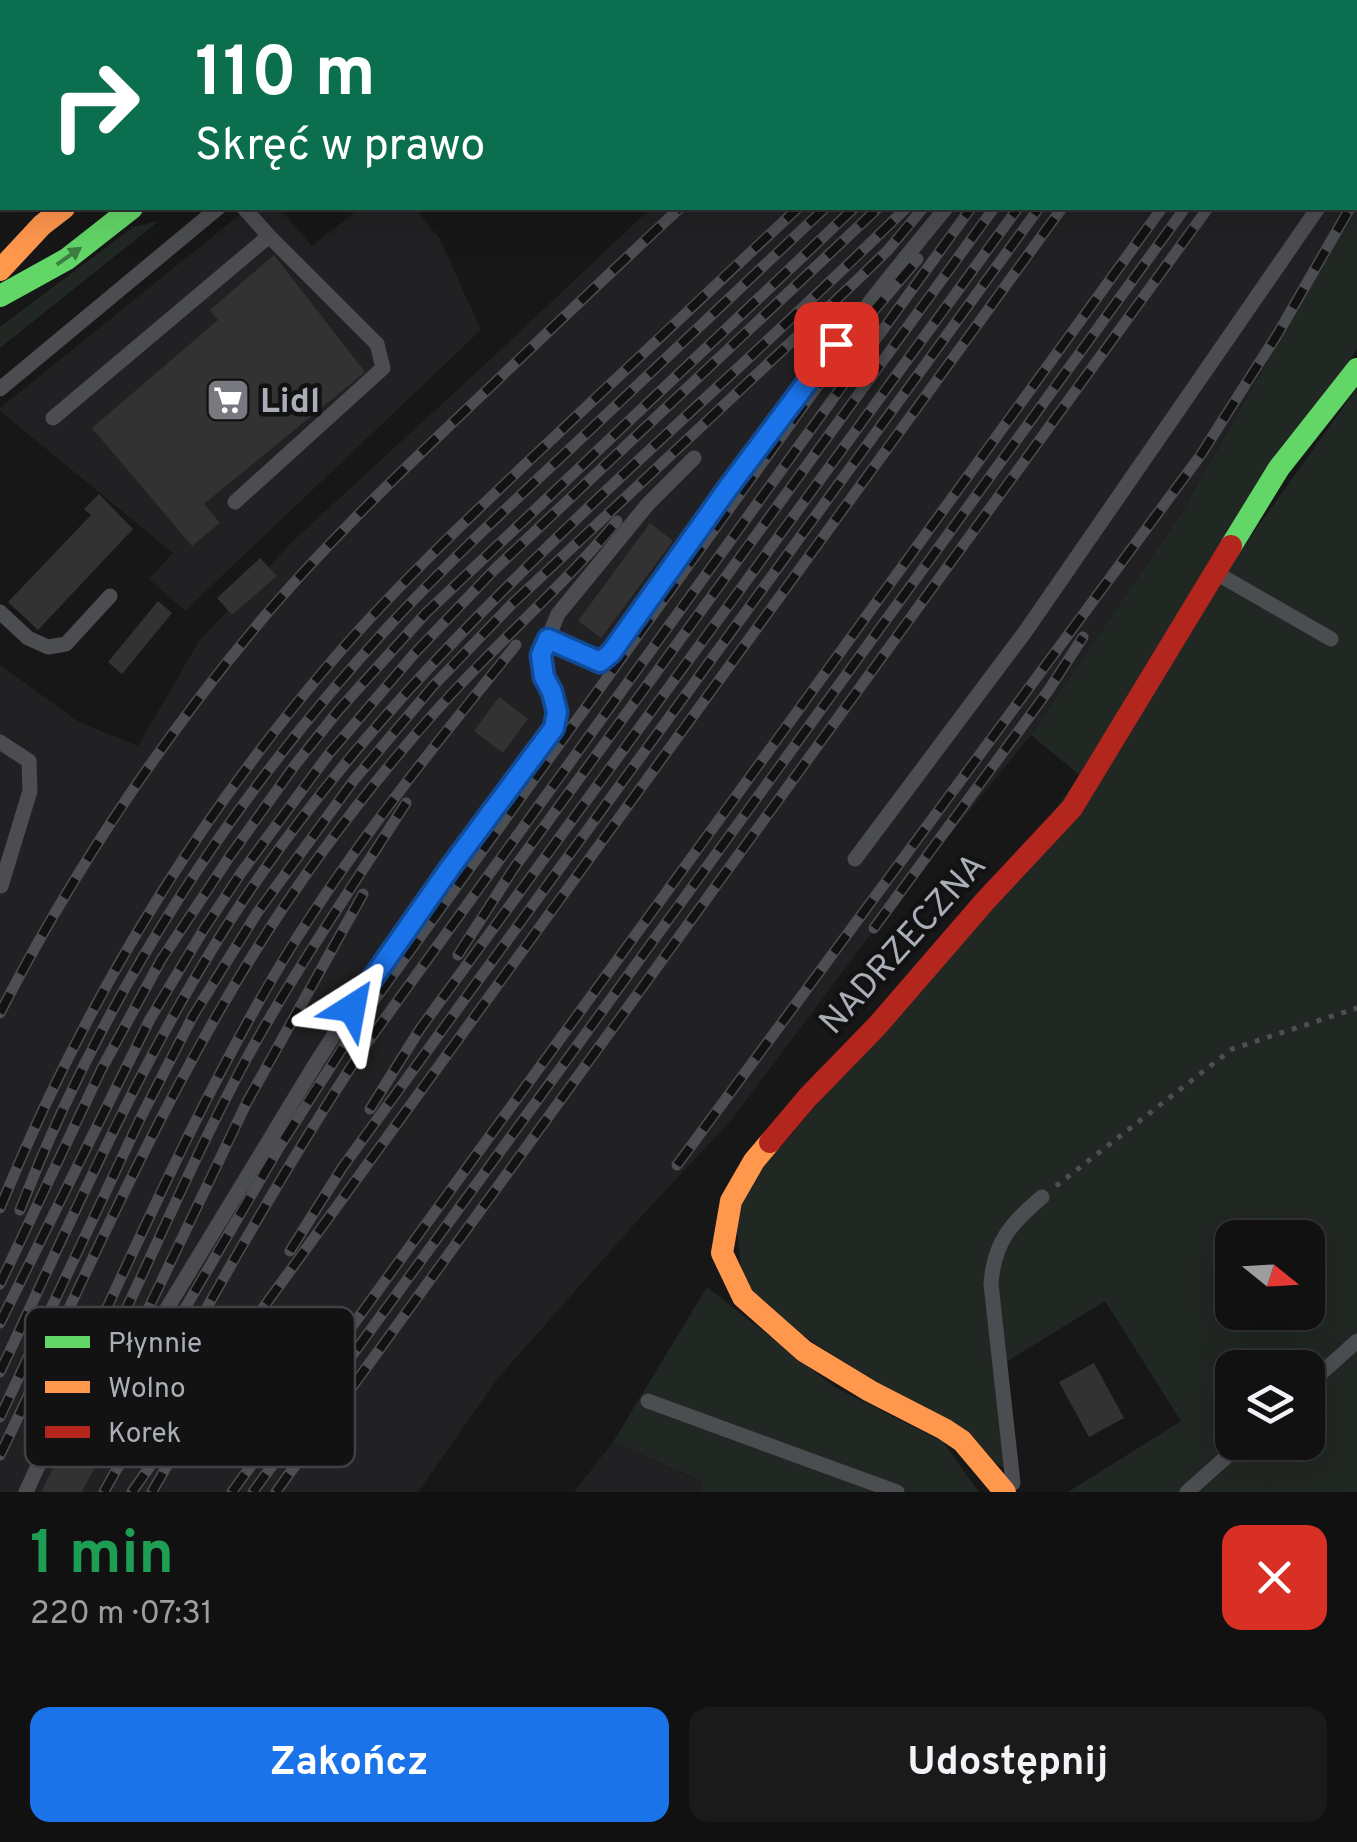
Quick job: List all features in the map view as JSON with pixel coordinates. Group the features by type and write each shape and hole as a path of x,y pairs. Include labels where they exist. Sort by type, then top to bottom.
{"street":[{"path":"0,270 61,210"},
{"path":"0,296 67,259 129,210"},
{"name":"NADRZECZNA","path":"1005,1492 962,1441 804,1351 742,1297 722,1253 731,1201 754,1161 808,1097 877,1026 1072,808 1279,468 1355,376"}],"lane":[{"path":"0,388 216,210"},
{"path":"236,502 383,368 376,344 246,210"},
{"path":"548,639 600,662 611,653 816,370 944,210"},
{"path":"854,859 1025,632 1317,210"},
{"path":"52,418 269,236"},
{"path":"168,1307 359,997 554,728 557,712 544,677 541,655 558,614 636,518 694,458"},
{"path":"1214,572 1332,639"},
{"path":"0,612 28,638 48,647 66,644 110,596"},
{"path":"0,742 29,761 30,791 1,886"},
{"path":"1014,1492 990,1284 992,1262 1003,1236 1042,1197"},
{"path":"1325,1370 1357,1341"},
{"path":"648,1401 897,1492"},
{"path":"1187,1492 1222,1460"},
{"path":"26,1492 39,1467"}],"path":[{"path":"1042,1197 1232,1049 1357,1008"}],"shaded area":[{"path":"246,210 281,210 312,246 357,210 417,210 440,239 481,330 185,611 149,579 173,553 0,408"},
{"path":"649,210 1356,210 1182,512 1031,735 893,905 733,1118 498,1378 418,1492 0,1492 0,665 79,722 138,746 199,641 294,540"},
{"path":"1352,210 1357,210 1357,349 1083,778 1031,735 1182,512"},
{"path":"159,221 0,348 0,327 133,227"},
{"path":"1357,388 1357,1492 1068,1492 1181,1421 1105,1301 1003,1364 1015,1476 744,1296 734,1202 989,902"},
{"path":"707,1287 833,1386 943,1442 979,1492 701,1492 703,1482 613,1442"},
{"path":"613,1442 704,1483 701,1492 574,1492"}],"building":[{"name":"Lidl","path":"274,255 365,372 204,504 220,523 192,546 92,428 218,320 210,310"},
{"path":"99,494 133,529 38,630 8,602 91,515 84,509"},
{"path":"650,523 673,541 601,638 578,621"},
{"path":"260,558 277,576 232,615 217,598"},
{"path":"158,601 172,613 122,674 108,662"},
{"path":"499,697 528,719 503,753 474,731"},
{"path":"1094,1363 1124,1418 1089,1437 1059,1382"},
{"path":"54,1467 95,1467 82,1492 41,1492"}],"railway":[{"path":"0,1013 123,804 194,705 269,611 403,470 678,210"},
{"path":"0,1208 32,1133 105,988 190,849 285,718 362,627 441,545 796,210"},
{"path":"20,1210 53,1130 132,976 177,901 277,759 332,691 433,580 823,210"},
{"path":"0,1284 101,1070 161,960 295,765 426,613 852,210"},
{"path":"0,1323 150,1019 241,873 328,755 414,654 495,569 876,210"},
{"path":"30,1307 121,1115 188,990 264,870 334,778 488,606 904,210"},
{"path":"52,1307 193,1016 257,913 354,780 434,685 512,604 853,284 921,210"},
{"path":"207,1307 362,1050 970,210"},
{"path":"458,955 514,868 993,210"},
{"path":"370,1109 420,1029 1017,210"},
{"path":"290,1251 342,1168 1038,210"},
{"path":"264,1307 1061,210"},
{"path":"355,1322 1161,210"},
{"path":"355,1351 1184,210"},
{"path":"355,1383 1207,210"},
{"path":"677,1165 1200,456 1277,335 1349,210"},
{"path":"186,1307 280,1146 361,1019 838,358 918,259"},
{"path":"70,1307 186,1071 227,997 320,855 417,732 617,521"},
{"path":"874,928 1048,691 1083,637"},
{"path":"107,1307 207,1098 290,949 370,831 516,645"},
{"path":"127,1307 248,1056 406,803"},
{"path":"149,1307 247,1102 363,894"},
{"path":"0,1372 25,1318"},
{"path":"0,1417 25,1364"},
{"path":"0,1455 25,1402"},
{"path":"104,1492 118,1467"},
{"path":"132,1492 149,1467"},
{"path":"152,1492 166,1467"},
{"path":"232,1492 250,1467"},
{"path":"253,1492 271,1467"},
{"path":"276,1492 294,1467"}],"traffic: fast":[{"path":"0,296 67,259 129,210"},
{"path":"1231,546 1279,468 1357,369"}],"traffic: slow":[{"path":"0,270 61,210"},
{"path":"770,1142 731,1201 722,1253 743,1297 804,1351 962,1441 1005,1492"}],"traffic: jam":[{"path":"770,1142 1072,808 1231,546"}],"place":[{"name":"Lidl","path":"228,400"}],"route":[{"path":"352,1008 554,728 557,712 544,677 541,655 548,639 600,662 611,653 836,344"}]}
